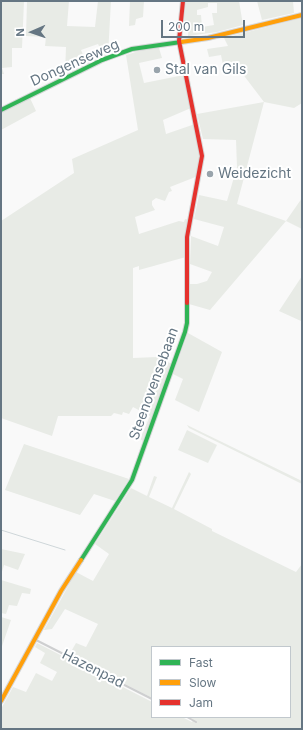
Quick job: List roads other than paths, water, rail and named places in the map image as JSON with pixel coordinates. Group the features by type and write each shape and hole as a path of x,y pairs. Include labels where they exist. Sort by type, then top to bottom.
{"street":[{"name":"Steenovensebaan","path":"1,701 72,572 132,480 185,332 187,323 187,237 202,156 179,41 183,1"},
{"name":"Dongenseweg","path":"1,110 102,60 132,49 208,38 302,15"},
{"name":"Hazenpad","path":"34,639 151,698"},
{"path":"189,718 196,722"}],"waterway":[{"path":"1,530 65,550"}],"place":[{"name":"Stal van Gils","path":"157,70"},
{"name":"Weidezicht","path":"210,174"}]}
